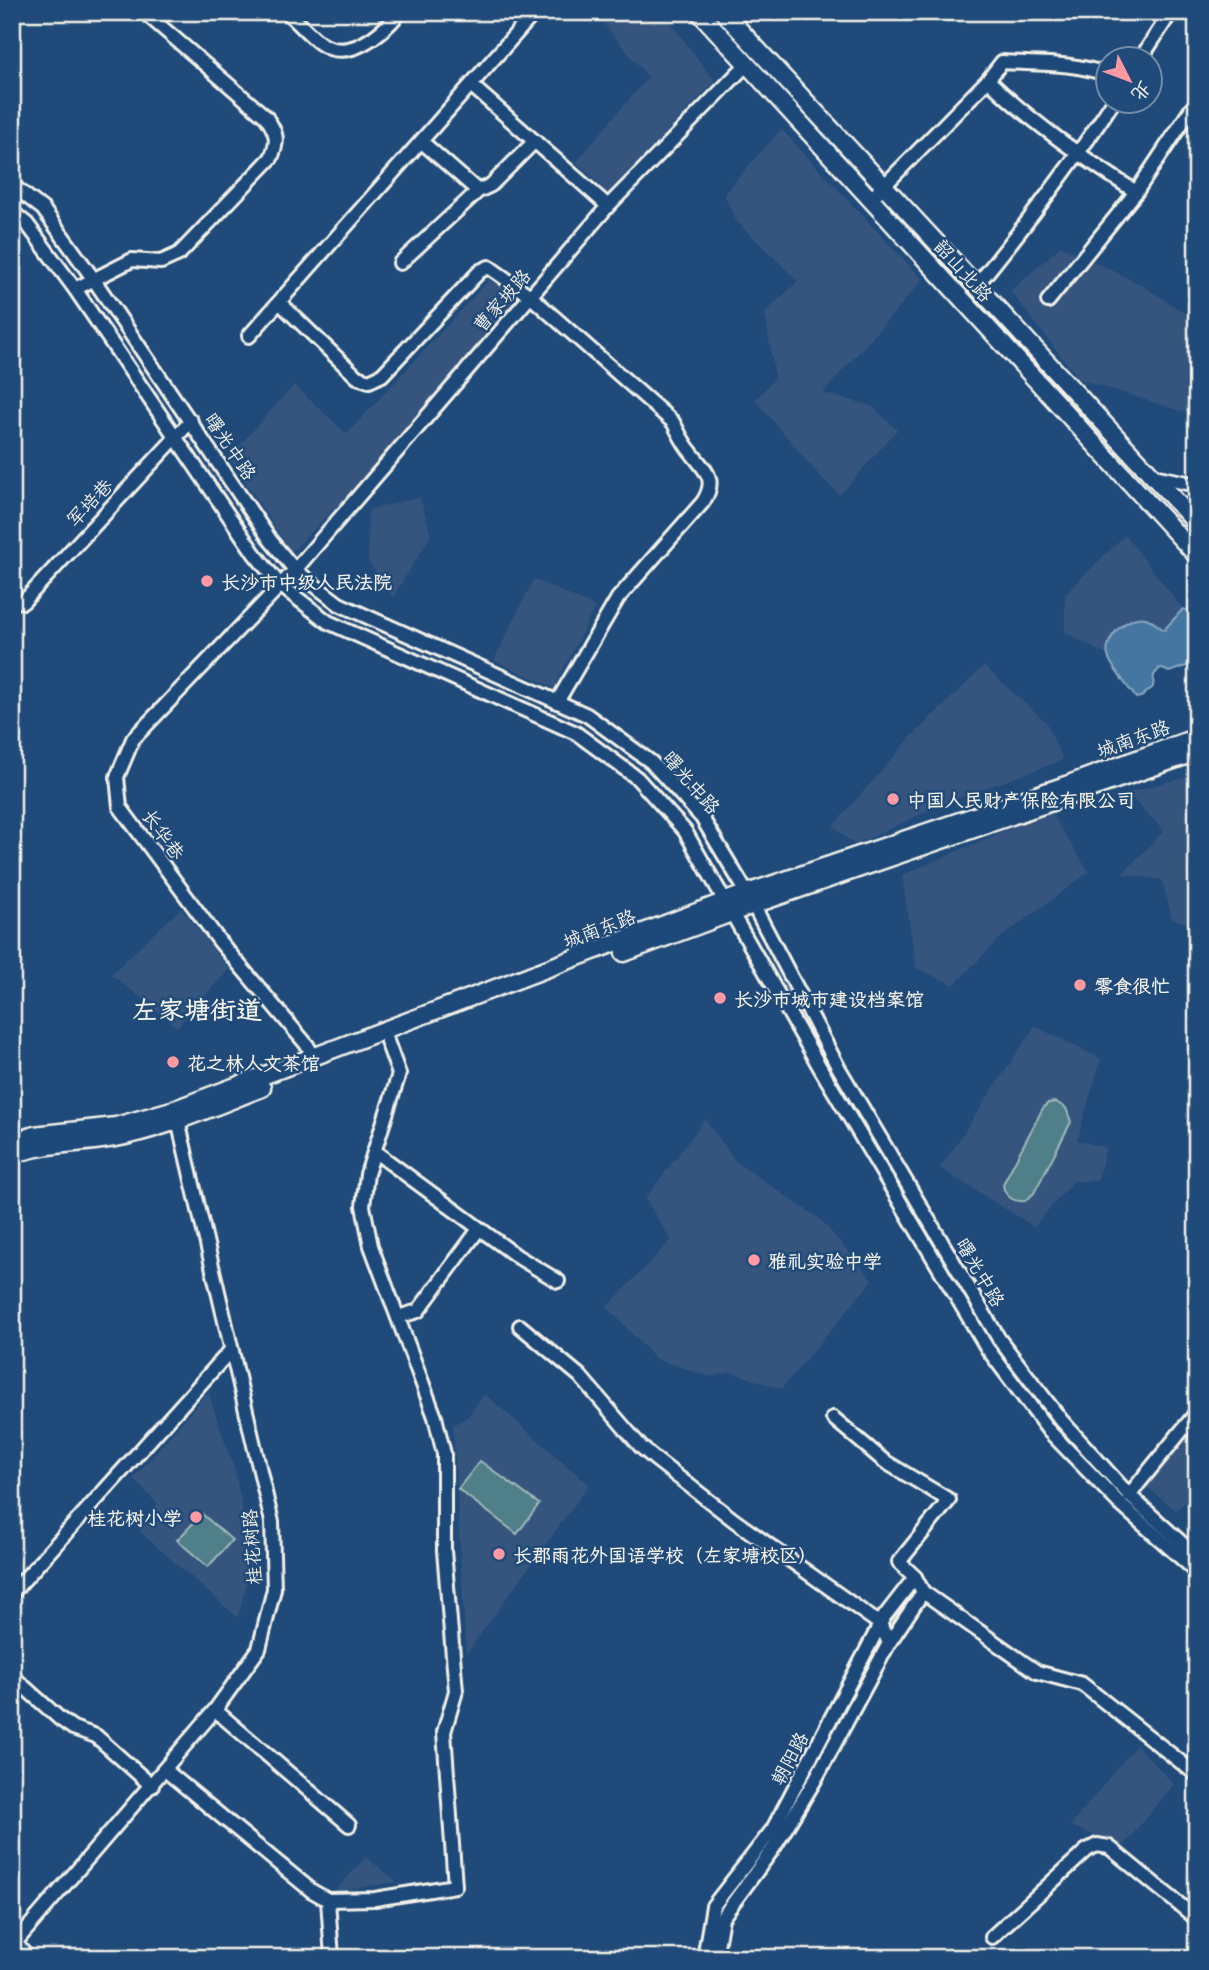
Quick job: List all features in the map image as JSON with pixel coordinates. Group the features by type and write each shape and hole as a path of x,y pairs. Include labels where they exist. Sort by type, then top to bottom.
{"main road":[{"name":"韶山北路","path":"699,12 1197,556"},
{"name":"韶山北路","path":"723,12 1197,524"},
{"name":"城南东路","path":"12,1142 46,1133 116,1126 177,1114 387,1041 750,899 1197,737"},
{"name":"城南东路","path":"750,899 1197,752"},
{"name":"城南东路","path":"12,1156 41,1147 128,1135 314,1057 730,907"},
{"path":"13,1943 26,1958"}],"street":[{"path":"75,289 132,260 161,262 179,254 271,158 278,144 276,131 266,117 144,12"},
{"path":"287,12 321,44 336,50 350,49 370,39 387,27 400,12"},
{"path":"249,336 535,12"},
{"path":"1149,46 1171,12"},
{"path":"871,199 988,80 1002,62 1094,69"},
{"name":"曹家坡路","path":"295,570 608,206 746,65"},
{"path":"988,80 1017,109 1079,155 1136,192"},
{"path":"472,86 608,206"},
{"path":"1048,302 1136,192 1192,108 1197,112"},
{"path":"976,286 1039,209 1104,116"},
{"path":"400,263 478,191 491,185 535,141"},
{"path":"422,142 478,191"},
{"name":"曙光中路","path":"12,185 43,209 94,279 271,541 295,570 339,604 587,715 651,762 702,818 750,899 837,1065 999,1339 1061,1420 1129,1495 1197,1557"},
{"name":"曙光中路","path":"12,212 27,224 75,289 254,553 280,585 328,622 576,733 637,778 685,831 822,1071 987,1348 1049,1431 1120,1504 1197,1573"},
{"path":"279,302 357,377 369,381 382,375 480,271 489,267 530,296 673,422 683,441 704,468 711,484 710,491 618,598 556,702"},
{"name":"军培巷","path":"12,600 23,602 191,421"},
{"path":"1152,476 1197,485"},
{"name":"长华巷","path":"295,570 133,739 117,777 120,807 220,942 307,1045 314,1057"},
{"path":"165,1770 312,1892 328,1900 374,1899 456,1886 444,1732 456,1691 444,1551 444,1454 435,1417 371,1245 363,1206 367,1174 399,1074 387,1041"},
{"name":"桂花树路","path":"13,1943 152,1786 215,1710 259,1649 274,1590 272,1522 177,1114"},
{"path":"374,1151 517,1257 558,1281"},
{"path":"398,1317 418,1311 479,1229"},
{"path":"520,1326 580,1376 641,1447 735,1521 880,1624 889,1643"},
{"path":"12,1593 231,1350"},
{"path":"1129,1495 1197,1412"},
{"path":"833,1418 884,1461 948,1500 899,1562 915,1577 923,1592 1037,1672 1082,1684 1197,1775"},
{"name":"朝阳路","path":"704,1958 713,1906 773,1829 880,1624 915,1577"},
{"name":"朝阳路","path":"715,1958 722,1918 775,1846 815,1780 889,1643 923,1592"},
{"path":"12,1676 60,1719 73,1728 96,1736 152,1786"},
{"path":"215,1710 349,1825"},
{"path":"992,1937 1087,1850 1097,1845 1109,1847 1197,1919"},
{"path":"328,1900 332,1958"}],"shaded area":[{"path":"594,12 662,12 715,81 608,193 576,162 648,77"},
{"path":"781,129 923,280 823,393 872,406 897,430 840,495 818,474 755,400 775,378 765,313 798,281 736,221 724,194"},
{"path":"1061,246 1142,285 1197,321 1197,404 1190,414 1079,379 1010,291"},
{"path":"489,280 519,296 364,479 291,552 229,457 294,385 347,434"},
{"path":"420,497 431,535 393,597 368,562 368,510"},
{"path":"1125,535 1183,609 1164,631 1147,618 1109,641 1108,656 1065,632 1065,594"},
{"path":"534,579 595,607 554,688 494,660"},
{"path":"1183,609 1197,614 1197,665 1169,672 1160,668 1154,675 1153,687 1136,698 1110,661 1107,649 1109,642 1118,629 1139,618 1146,618 1164,630"},
{"path":"984,666 1046,722 1063,760 943,804 855,845 833,826 912,736"},
{"path":"1197,774 1197,925 1172,919 1162,880 1122,874 1164,831 1127,793"},
{"path":"1050,811 1089,872 999,939 954,985 916,968 902,875"},
{"path":"181,908 229,969 177,1027 111,974"},
{"path":"1035,1026 1101,1059 1077,1140 1106,1148 1097,1181 1073,1181 1034,1227 940,1168"},
{"name":"雅礼实验中学","path":"705,1119 736,1162 820,1219 873,1280 781,1389 732,1372 710,1377 656,1359 607,1307 671,1240 645,1199"},
{"name":"桂花树小学","path":"208,1392 235,1471 252,1561 238,1618 139,1531 158,1504 133,1479"},
{"name":"长郡雨花外国语学校（左家塘校区）","path":"485,1394 589,1485 466,1654 453,1425 468,1416"},
{"path":"1197,1425 1197,1490 1176,1511 1145,1485"},
{"path":"1136,1745 1174,1784 1123,1846 1070,1826"},
{"path":"366,1857 397,1882 335,1891"}],"green space":[{"path":"1056,1102 1066,1108 1071,1122 1034,1193 1025,1201 1017,1201 1007,1195 1003,1184 1043,1108 1048,1103"},
{"path":"480,1461 539,1504 517,1534 458,1489"},
{"path":"202,1514 232,1540 208,1567 177,1540"}],"place":[{"name":"长沙市中级人民法院","path":"207,581"},
{"name":"中国人民财产保险有限公司","path":"893,799"},
{"name":"零食很忙","path":"1080,985"},
{"name":"长沙市城市建设档案馆","path":"720,998"},
{"name":"花之林人文茶馆","path":"173,1062"},
{"name":"雅礼实验中学","path":"754,1260"},
{"name":"桂花树小学","path":"196,1517"},
{"name":"长郡雨花外国语学校（左家塘校区）","path":"499,1554"}],"district":[{"name":"左家塘街道","path":"197,1009"}]}
